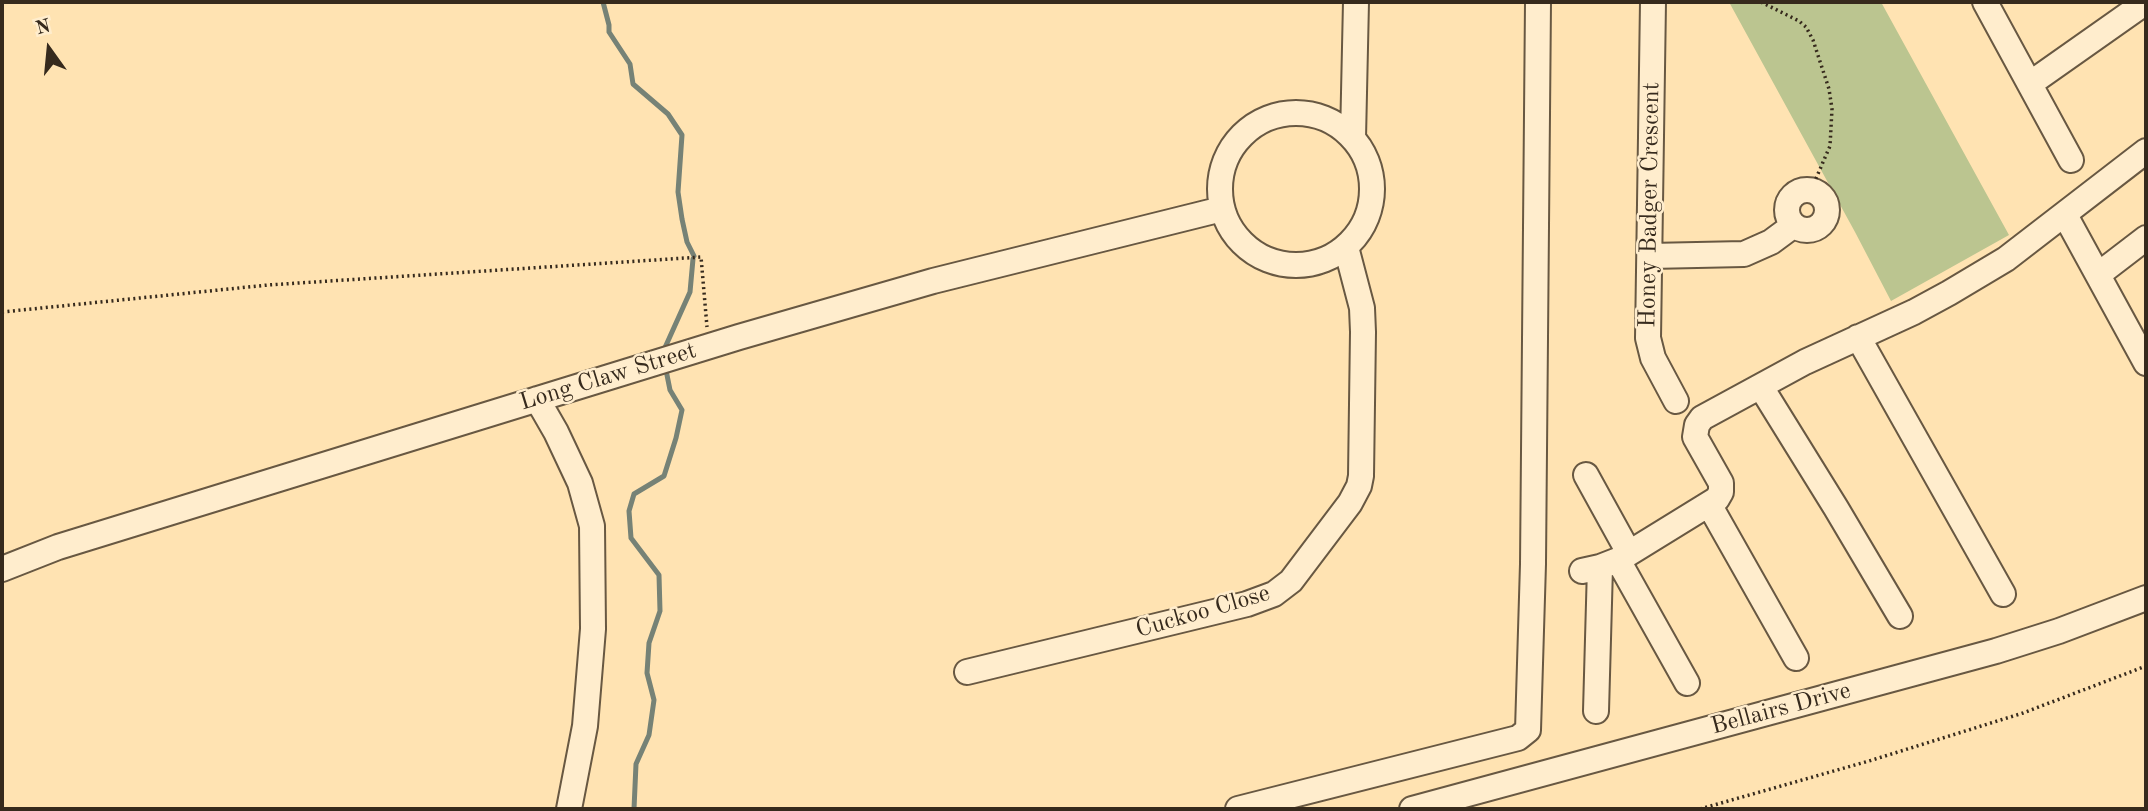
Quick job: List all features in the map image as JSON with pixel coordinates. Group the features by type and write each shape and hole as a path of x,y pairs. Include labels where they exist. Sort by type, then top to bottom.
{"street":[{"path":"1353,138 1356,2"},
{"path":"1238,809 1518,738 1528,730 1534,564 1538,2"},
{"name":"Honey Badger Crescent","path":"1653,2 1650,347 1676,401"},
{"path":"1985,2 2071,160"},
{"path":"2031,83 2146,2"},
{"path":"1283,114 1309,114 1333,122 1353,138 1364,155 1371,174 1372,194 1364,223 1346,247 1324,260 1299,265 1274,262 1251,251 1233,233 1222,209 1220,184 1225,160 1239,138 1259,122 1283,114"},
{"path":"1607,563 1710,506 1719,496 1722,488 1695,437 1697,425 1702,418 1858,337 1930,304 2006,259 2146,152"},
{"path":"1650,256 1744,254 1771,242 1794,225 1806,230 1813,229 1819,226 1828,209 1822,197 1811,190"},
{"name":"Long Claw Street","path":"2,569 58,547 537,399 933,281 1222,209"},
{"path":"2065,215 2146,363"},
{"path":"2099,274 2146,238"},
{"name":"Cuckoo Close","path":"967,672 1248,604 1274,594 1291,581 1350,503 1361,476 1362,308 1346,247"},
{"path":"1858,337 2003,594"},
{"path":"1761,387 1900,617"},
{"path":"537,399 580,483 592,526 592,643 584,726 569,809"},
{"path":"1586,475 1607,563 1595,711"},
{"path":"1710,506 1796,658"},
{"path":"1607,563 1687,683"},
{"name":"Bellairs Drive","path":"1412,809 1996,651 2059,631 2146,598"}],"path":[{"path":"1761,2 1806,27 1829,89 1832,108 1830,146 1811,190"},
{"path":"2,312 268,285 701,257 703,349"},
{"path":"1700,809 1869,761 2023,713 2146,666"}],"green space":[{"path":"1729,2 1881,2 2009,235 1891,301"}],"waterway":[{"path":"603,2 609,32 630,64 633,84 668,114 682,135 678,192 687,242 694,256"},
{"path":"663,352 690,292 693,259"},
{"path":"634,809 636,764 649,735 654,700 647,673 649,643 660,611 659,575 631,538 629,511 634,494 664,476 676,438 682,410 670,390 665,365"}]}
